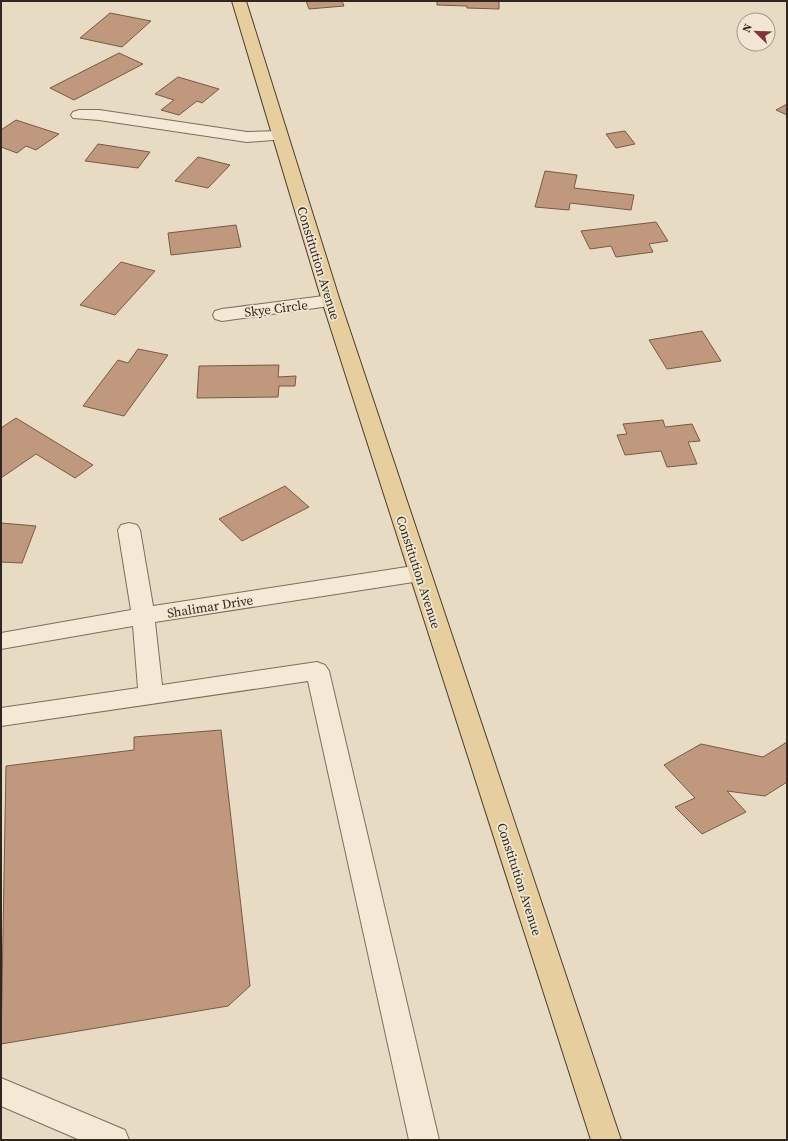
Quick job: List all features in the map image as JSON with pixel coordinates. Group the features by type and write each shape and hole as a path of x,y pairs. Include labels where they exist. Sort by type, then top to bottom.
{"main road":[{"name":"Constitution Avenue","path":"239,1 331,302 606,1140"}],"street":[{"path":"79,115 99,115 247,137 280,136"},
{"name":"Skye Circle","path":"222,315 331,302"},
{"path":"129,530 143,616 151,695"},
{"name":"Shalimar Drive","path":"1,641 143,616 420,573"},
{"path":"1,717 317,671 424,1140"},
{"path":"1,1092 114,1140"}],"building":[{"path":"306,1 342,1 344,6 309,9"},
{"path":"437,1 499,1 499,9 437,5"},
{"path":"110,13 151,21 122,47 80,38"},
{"path":"119,53 143,64 74,100 50,88"},
{"path":"178,77 219,89 202,103 197,101 179,115 161,110 174,100 155,94"},
{"path":"787,104 787,115 776,110"},
{"path":"16,120 59,134 36,150 26,146 17,153 1,147 1,130"},
{"path":"625,131 635,144 616,148 606,134"},
{"path":"98,144 150,152 138,168 85,161"},
{"path":"198,157 230,165 208,188 175,181"},
{"path":"545,171 577,175 574,188 634,195 631,210 570,203 569,210 535,207"},
{"path":"656,222 668,241 649,244 653,252 616,257 611,246 590,249 581,231"},
{"path":"236,225 241,247 171,255 168,233"},
{"path":"121,262 155,271 115,315 80,305"},
{"path":"702,331 721,361 667,369 649,340"},
{"path":"138,349 168,355 124,416 83,406 118,360 128,363"},
{"path":"279,365 278,377 296,376 295,386 279,386 278,397 197,398 199,366"},
{"path":"16,418 93,465 75,478 36,454 1,478 1,428"},
{"path":"663,420 665,427 692,424 700,441 688,442 697,464 667,467 661,451 625,455 617,435 627,434 623,424"},
{"path":"285,486 309,507 242,541 219,519"},
{"path":"1,523 36,526 22,563 1,562"},
{"path":"221,730 250,986 228,1006 1,1044 6,766 134,750 134,737"},
{"path":"787,742 787,782 765,796 727,791 746,812 702,834 675,807 695,798 664,765 701,744 763,757"}]}
